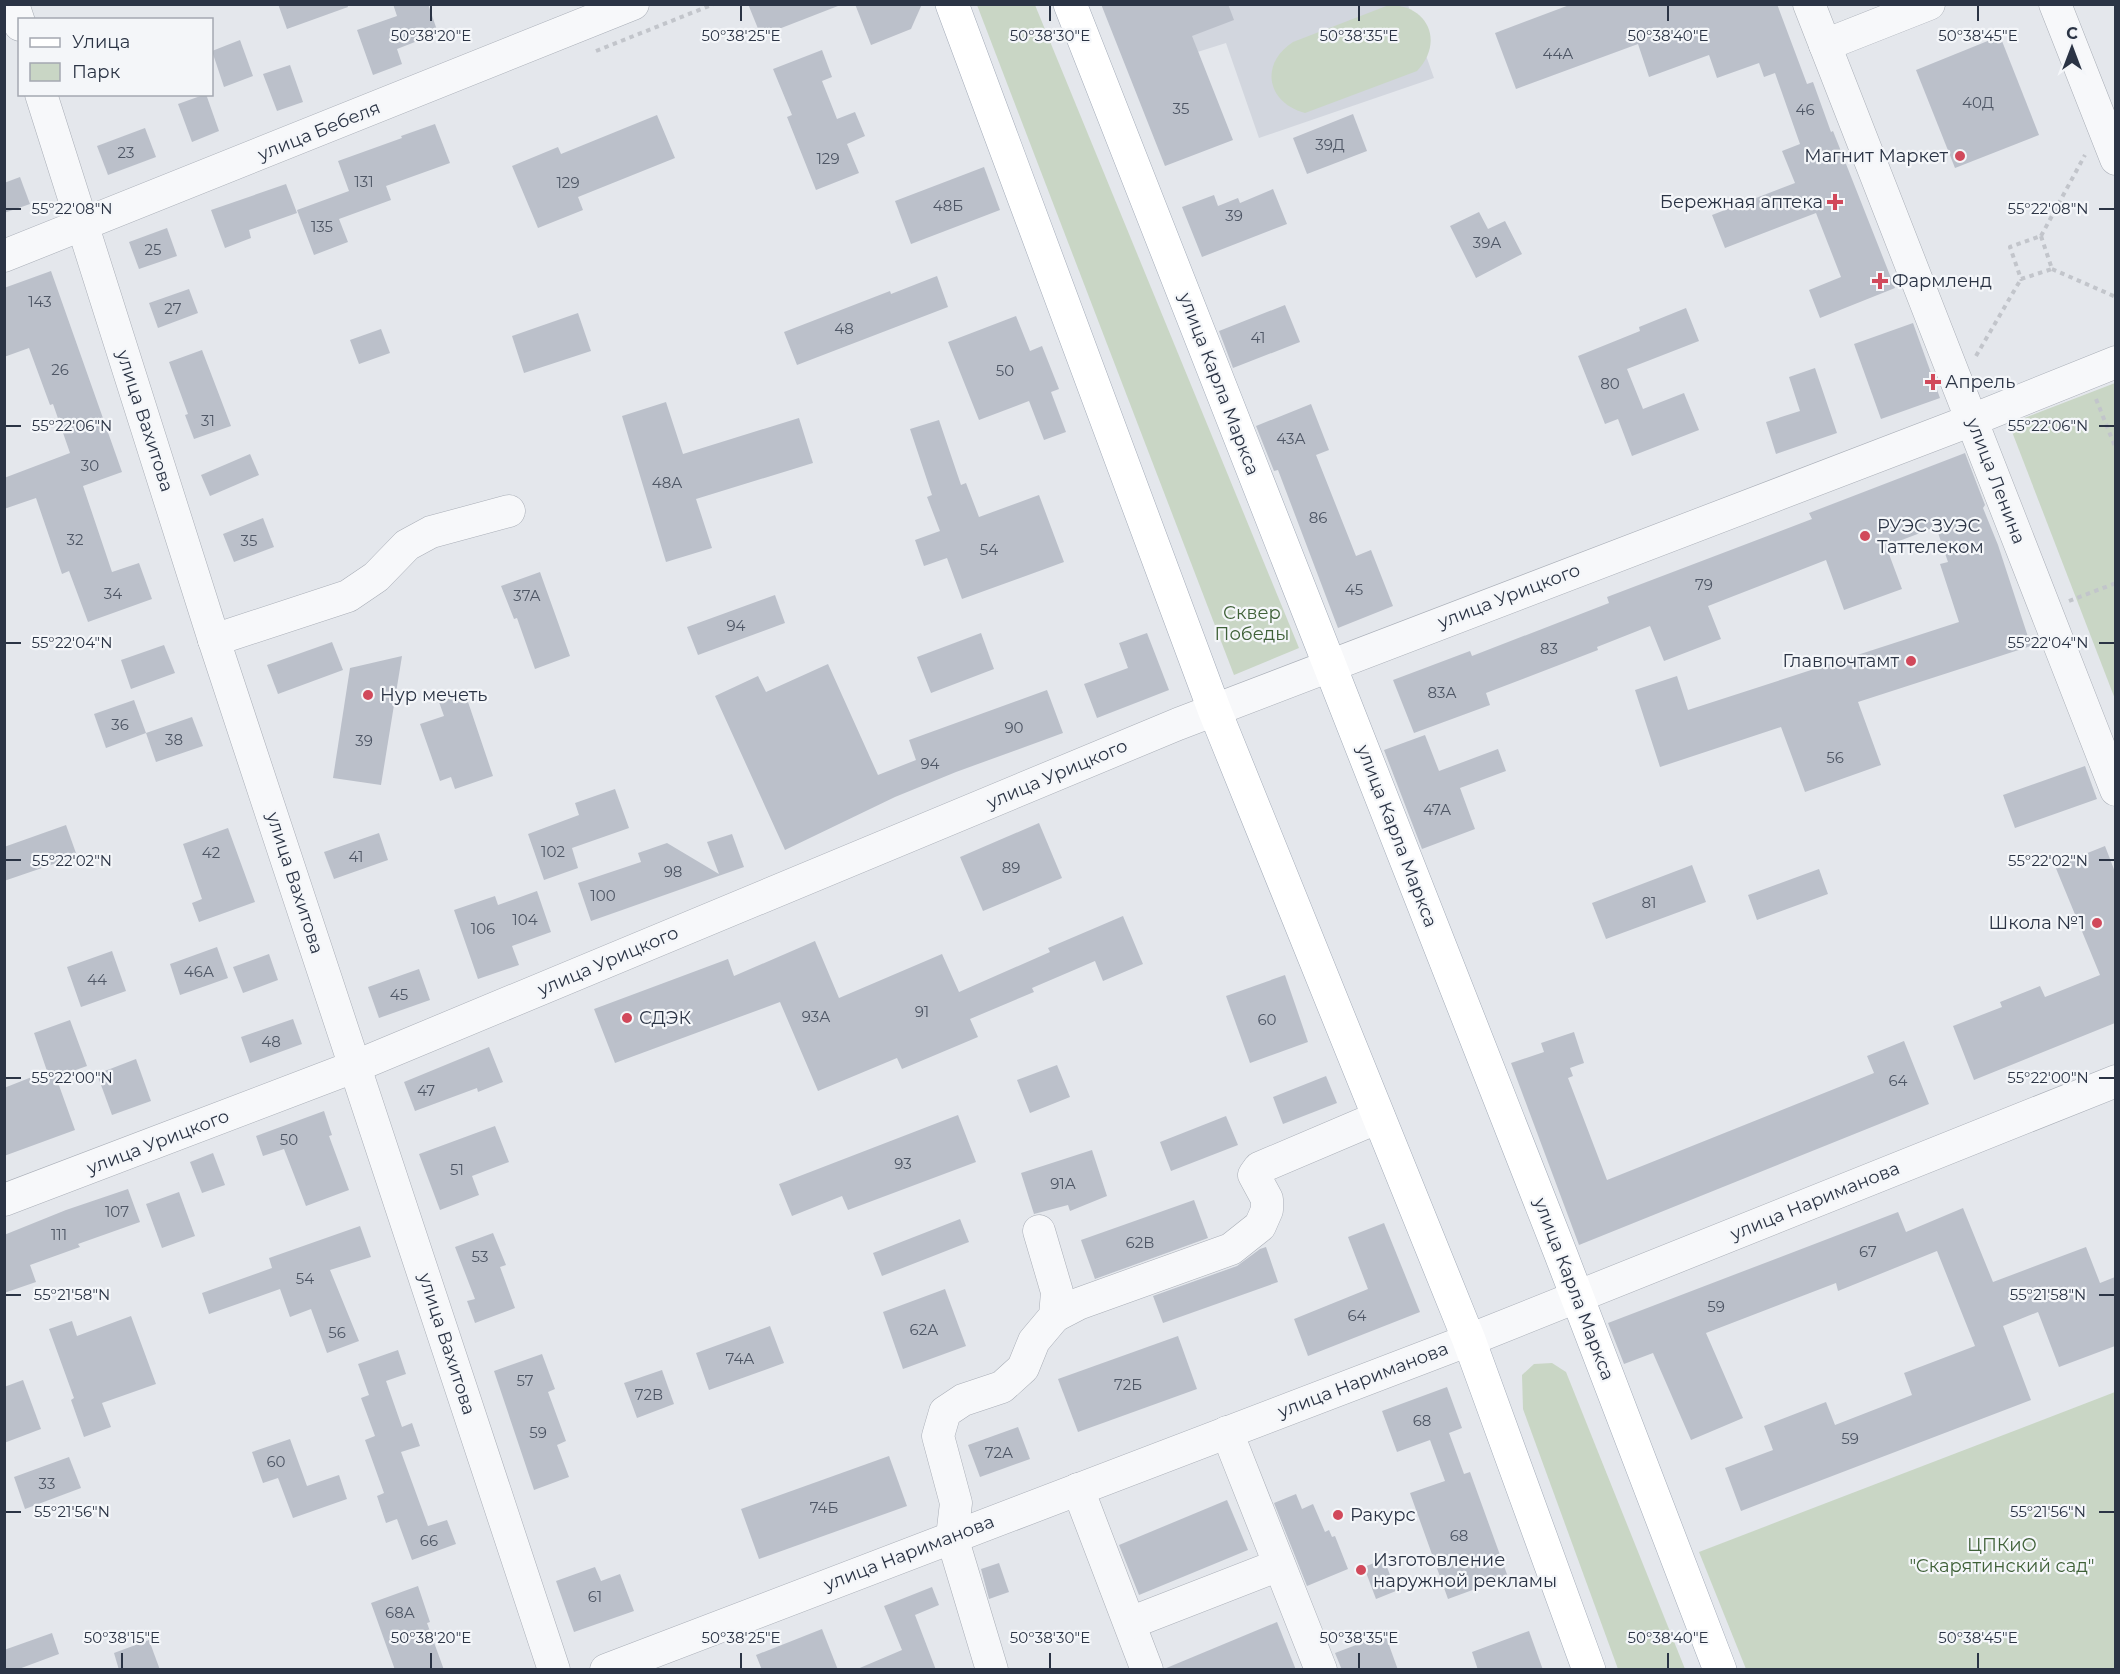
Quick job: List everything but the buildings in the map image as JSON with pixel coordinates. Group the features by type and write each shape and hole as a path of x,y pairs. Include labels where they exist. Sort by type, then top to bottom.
{"main road":[{"path":"952,4 1214,709 1469,1340 1589,1670"},
{"name":"улица Карла Маркса","path":"1070,4 1577,1297 1720,1670"}],"street":[{"path":"13,4 18,18"},
{"name":"улица Бебеля","path":"4,256 633,4"},
{"name":"улица Ленина","path":"1809,4 2115,790"},
{"path":"1825,45 1929,4"},
{"path":"2055,4 2115,159"},
{"name":"улица Вахитова","path":"43,96 214,640 554,1670"},
{"name":"улица Урицкого","path":"4,1200 356,1066 1214,709 1972,420 2115,362"},
{"path":"214,640 348,596 376,577 407,545 431,532 509,511"},
{"name":"улица Нариманова","path":"606,1670 1469,1340 2115,1081"},
{"path":"992,1670 952,1537 956,1503 938,1436 945,1412 963,1400 1002,1387 1023,1368 1034,1341 1055,1316 1078,1304 1231,1249 1260,1226 1268,1210 1268,1199 1254,1175 1259,1168 1379,1117"},
{"path":"1039,1232 1057,1292 1055,1316"},
{"path":"1227,1432 1321,1670"},
{"path":"1078,1489 1147,1670"},
{"path":"1130,1623 1280,1565"}],"path":[{"path":"2021,279 2010,247 2041,236 2102,124"},
{"path":"2041,236 2052,269"},
{"path":"1959,386 2021,279 2052,269 2115,297"},
{"path":"2096,398 2115,449"},
{"path":"2045,609 2115,583"}],"shaded area":[{"path":"1167,5 1408,5 1434,78 1259,138 1226,43 1188,55"}],"green space":[{"name":"Сквер Победы","path":"977,5 1035,5 1299,648 1234,675"},
{"path":"1389,5 1414,11 1423,18 1428,28 1431,38 1430,49 1417,71 1305,113 1282,101 1272,82 1272,71 1282,51 1293,42"},
{"path":"2115,383 2115,699 2009,424"},
{"path":"1552,1363 1566,1372 1685,1669 1618,1669 1523,1409 1522,1375 1534,1364"},
{"name":"ЦПКиО \"Скарятинский сад\"","path":"2115,1392 2115,1669 1746,1669 1699,1552"}],"place":[{"name":"Магнит Маркет","path":"1960,156"},
{"name":"Бережная аптека","path":"1835,202"},
{"name":"Фармленд","path":"1880,281"},
{"name":"Апрель","path":"1933,382"},
{"name":"РУЭС ЗУЭС Таттелеком","path":"1865,536"},
{"name":"Главпочтамт","path":"1911,661"},
{"name":"Нур мечеть","path":"368,695"},
{"name":"Школа №1","path":"2097,923"},
{"name":"СДЭК","path":"627,1018"},
{"name":"Ракурс","path":"1338,1515"},
{"name":"Изготовление наружной рекламы","path":"1361,1570"}]}
